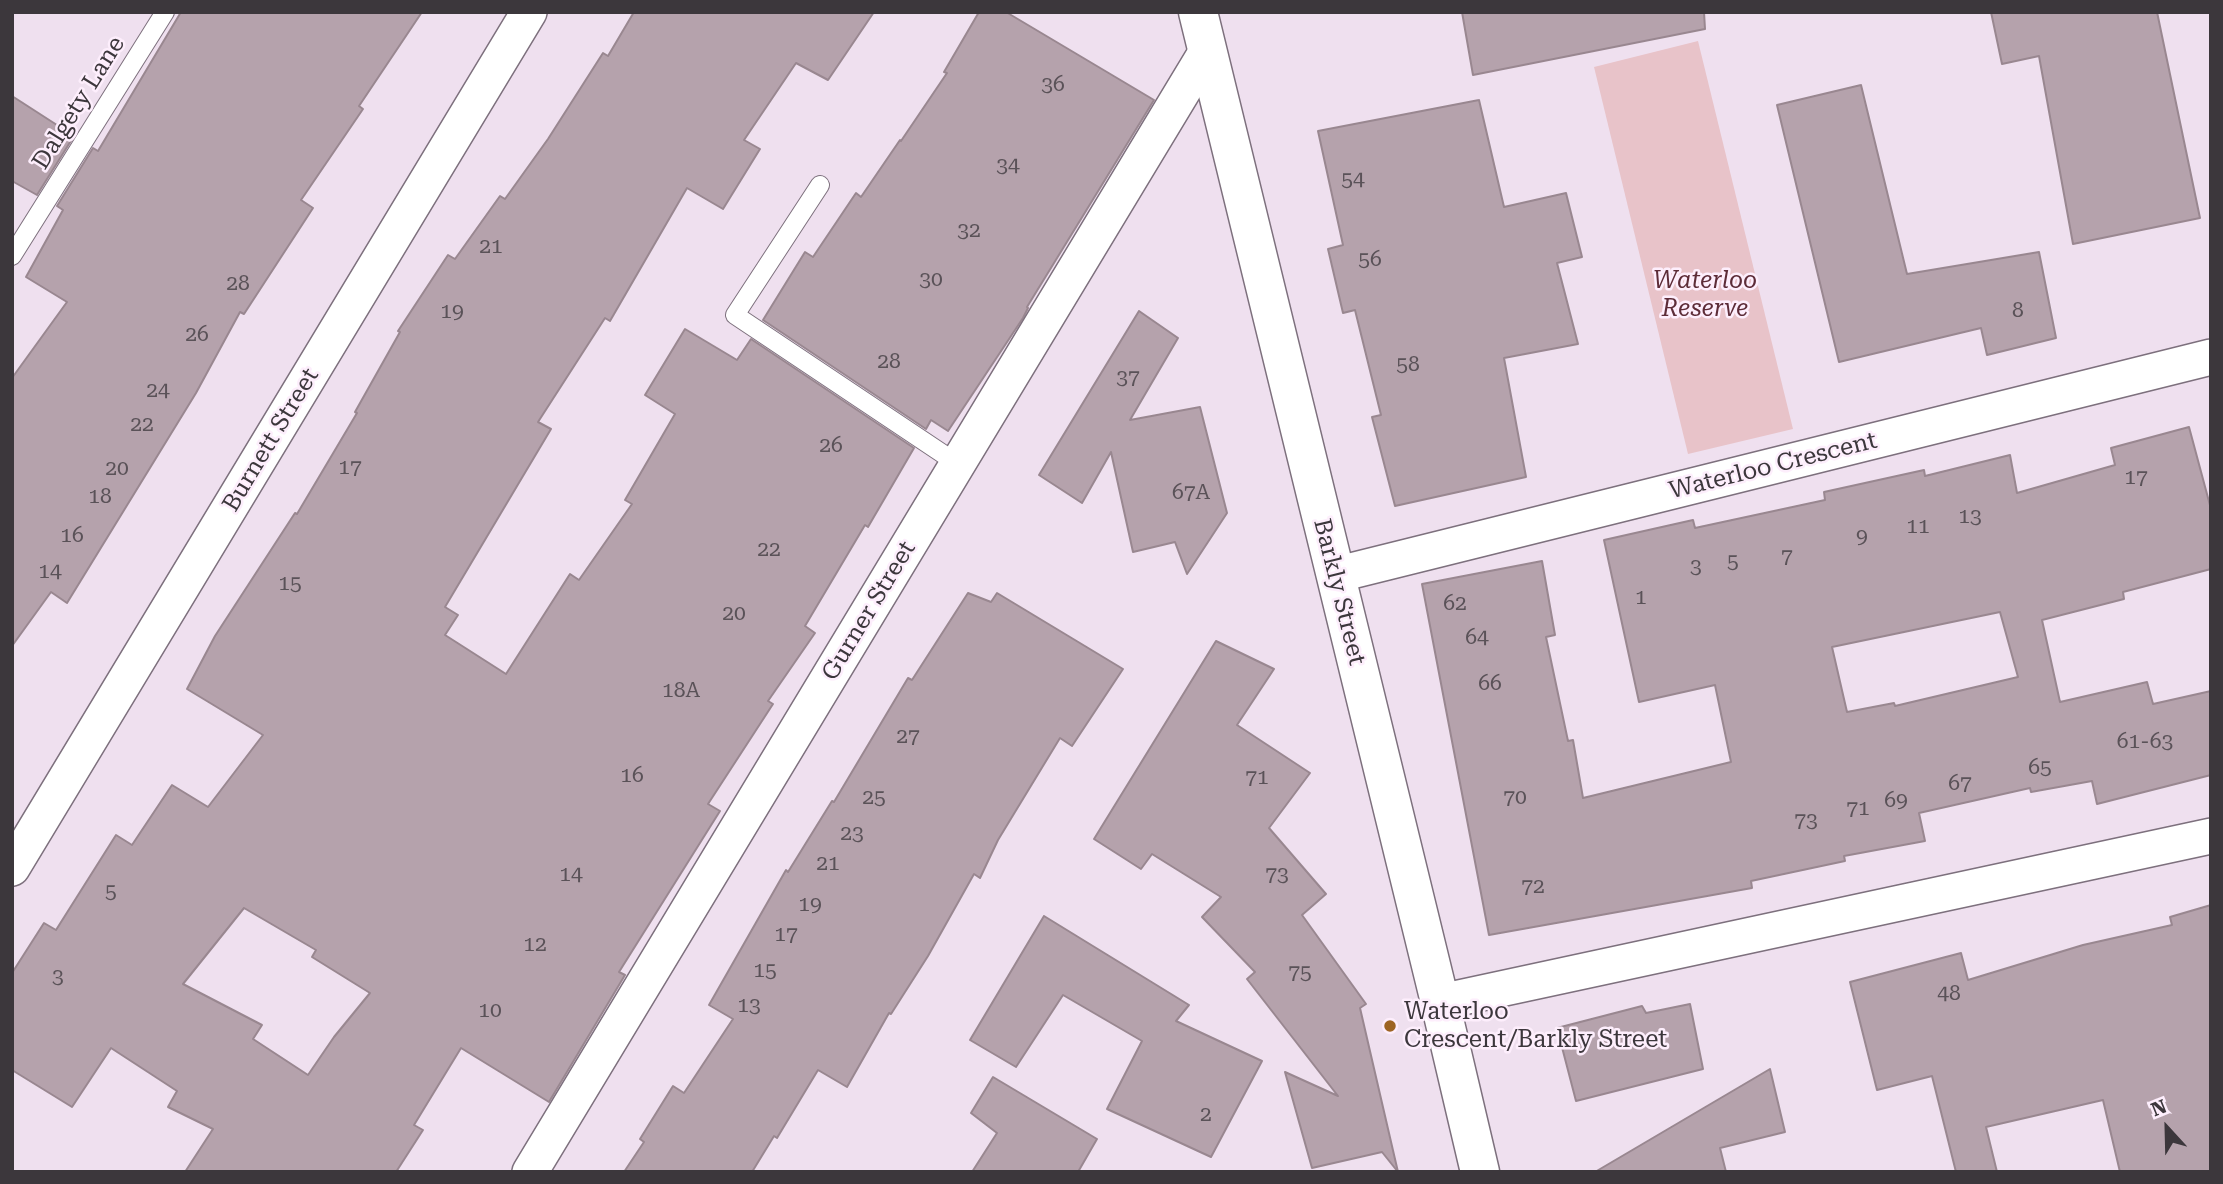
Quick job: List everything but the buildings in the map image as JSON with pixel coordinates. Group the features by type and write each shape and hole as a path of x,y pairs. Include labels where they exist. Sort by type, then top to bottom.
{"main road":[{"name":"Barkly Street","path":"1198,12 1480,1172"}],"street":[{"name":"Burnett Street","path":"12,868 529,12"},
{"name":"Gurner Street","path":"530,1172 1207,51"},
{"name":"Waterloo Crescent","path":"1335,575 2211,357"},
{"path":"1440,1002 2211,836"}],"lane":[{"name":"Dalgety Lane","path":"12,256 165,12"},
{"path":"820,185 735,315 958,464"}],"green space":[{"name":"Waterloo Reserve","path":"1698,41 1793,429 1688,454 1594,67"}],"place":[{"name":"Waterloo Crescent/Barkly Street","path":"1390,1026"}]}
